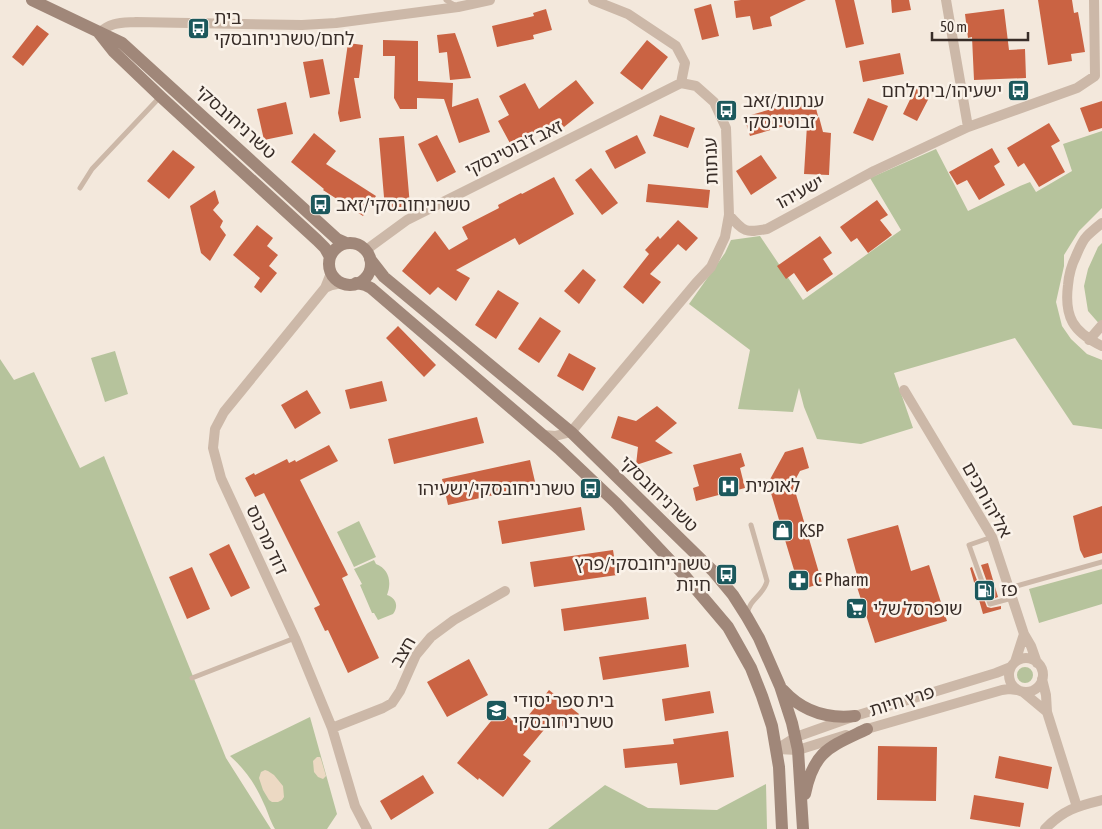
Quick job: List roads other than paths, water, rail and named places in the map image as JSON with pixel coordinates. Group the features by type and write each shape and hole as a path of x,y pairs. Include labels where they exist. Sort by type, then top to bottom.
{"street":[{"name":"טשרניחובסקי","path":"32,0 122,43 337,239 346,243"},
{"path":"99,33 111,25 136,22 328,24 458,7 490,0"},
{"path":"593,0 628,14 676,46 685,63 682,83"},
{"path":"946,0 968,127"},
{"name":"ישעיהו","path":"729,215 740,228 752,232 767,229 874,171 968,127 1077,88 1095,76 1094,0"},
{"name":"טשרניחובסקי","path":"99,33 114,52 317,240 330,257"},
{"name":"ענתות","path":"682,83 696,86 714,102 726,128 729,215"},
{"name":"זאב ז'בוטינסקי","path":"368,255 406,220 682,83"},
{"path":"543,436 555,436 571,432 689,290 711,267 725,237 729,215"},
{"path":"1102,223 1086,237 1070,268 1067,297 1067,310 1078,330 1088,340 1102,346"},
{"path":"325,288 342,283 356,283 362,280 369,271 368,255 360,246 354,243 346,243 336,248 330,257 332,274 342,283"},
{"name":"טשרניחובסקי","path":"368,255 384,277 571,432 713,571 732,595 759,638 780,686 796,737 803,829"},
{"name":"דוד מרכוס","path":"332,274 325,288 224,412 215,429 213,448 221,478 294,638 332,728 355,806 367,829"},
{"name":"טשרניחובסקי","path":"356,283 371,288 543,436 616,502 684,575 728,627 756,679 772,726 779,767 782,829"},
{"path":"1088,340 1102,325"},
{"name":"אליהו חכים","path":"904,390 992,537 1024,634 1037,663"},
{"name":"חצב","path":"332,728 392,703 400,691 416,656 431,637 454,620 505,591"},
{"path":"1024,634 1009,674 1009,680 1012,686 1047,712"},
{"path":"1013,665 1026,658 1041,667 1047,712 1077,807"},
{"name":"פרץ חיות","path":"776,749 796,737 855,716 996,673 1013,665"},
{"path":"1020,691 1031,691 1036,688 1042,679"},
{"path":"780,686 792,699 814,712 834,716 855,716"},
{"path":"952,686 958,696 966,699"},
{"name":"פרץ חיות","path":"776,749 798,750 966,699 1002,690 1020,691"},
{"path":"802,808 811,772 818,758 837,744 867,729"},
{"path":"1045,829 1062,813 1102,800"}],"lane":[{"path":"446,0 458,7"},
{"path":"80,188 92,169 161,97"},
{"path":"747,617 750,606 764,590 768,581 750,525"},
{"path":"992,537 969,545 990,604 1010,593 1102,562"},
{"path":"192,678 294,638"}],"place":[{"name":"בית לחם/טשרניחובסקי","path":"198,28"},
{"name":"ישעיהו/בית לחם","path":"1018,91"},
{"name":"ענתות/זאב זבוטינסקי","path":"727,111"},
{"name":"טשרניחובסקי/זאב","path":"320,205"},
{"name":"לאומית","path":"729,486"},
{"name":"טשרניחובסקי/ישעיהו","path":"591,489"},
{"name":"KSP","path":"783,531"},
{"name":"טשרניחובסקי/פרץ חיות","path":"727,574"},
{"name":"C Pharm","path":"798,580"},
{"name":"פז","path":"985,590"},
{"name":"שופרסל שלי","path":"857,609"},
{"name":"בית ספר יסודי טשרניחובסקי","path":"497,711"}]}
